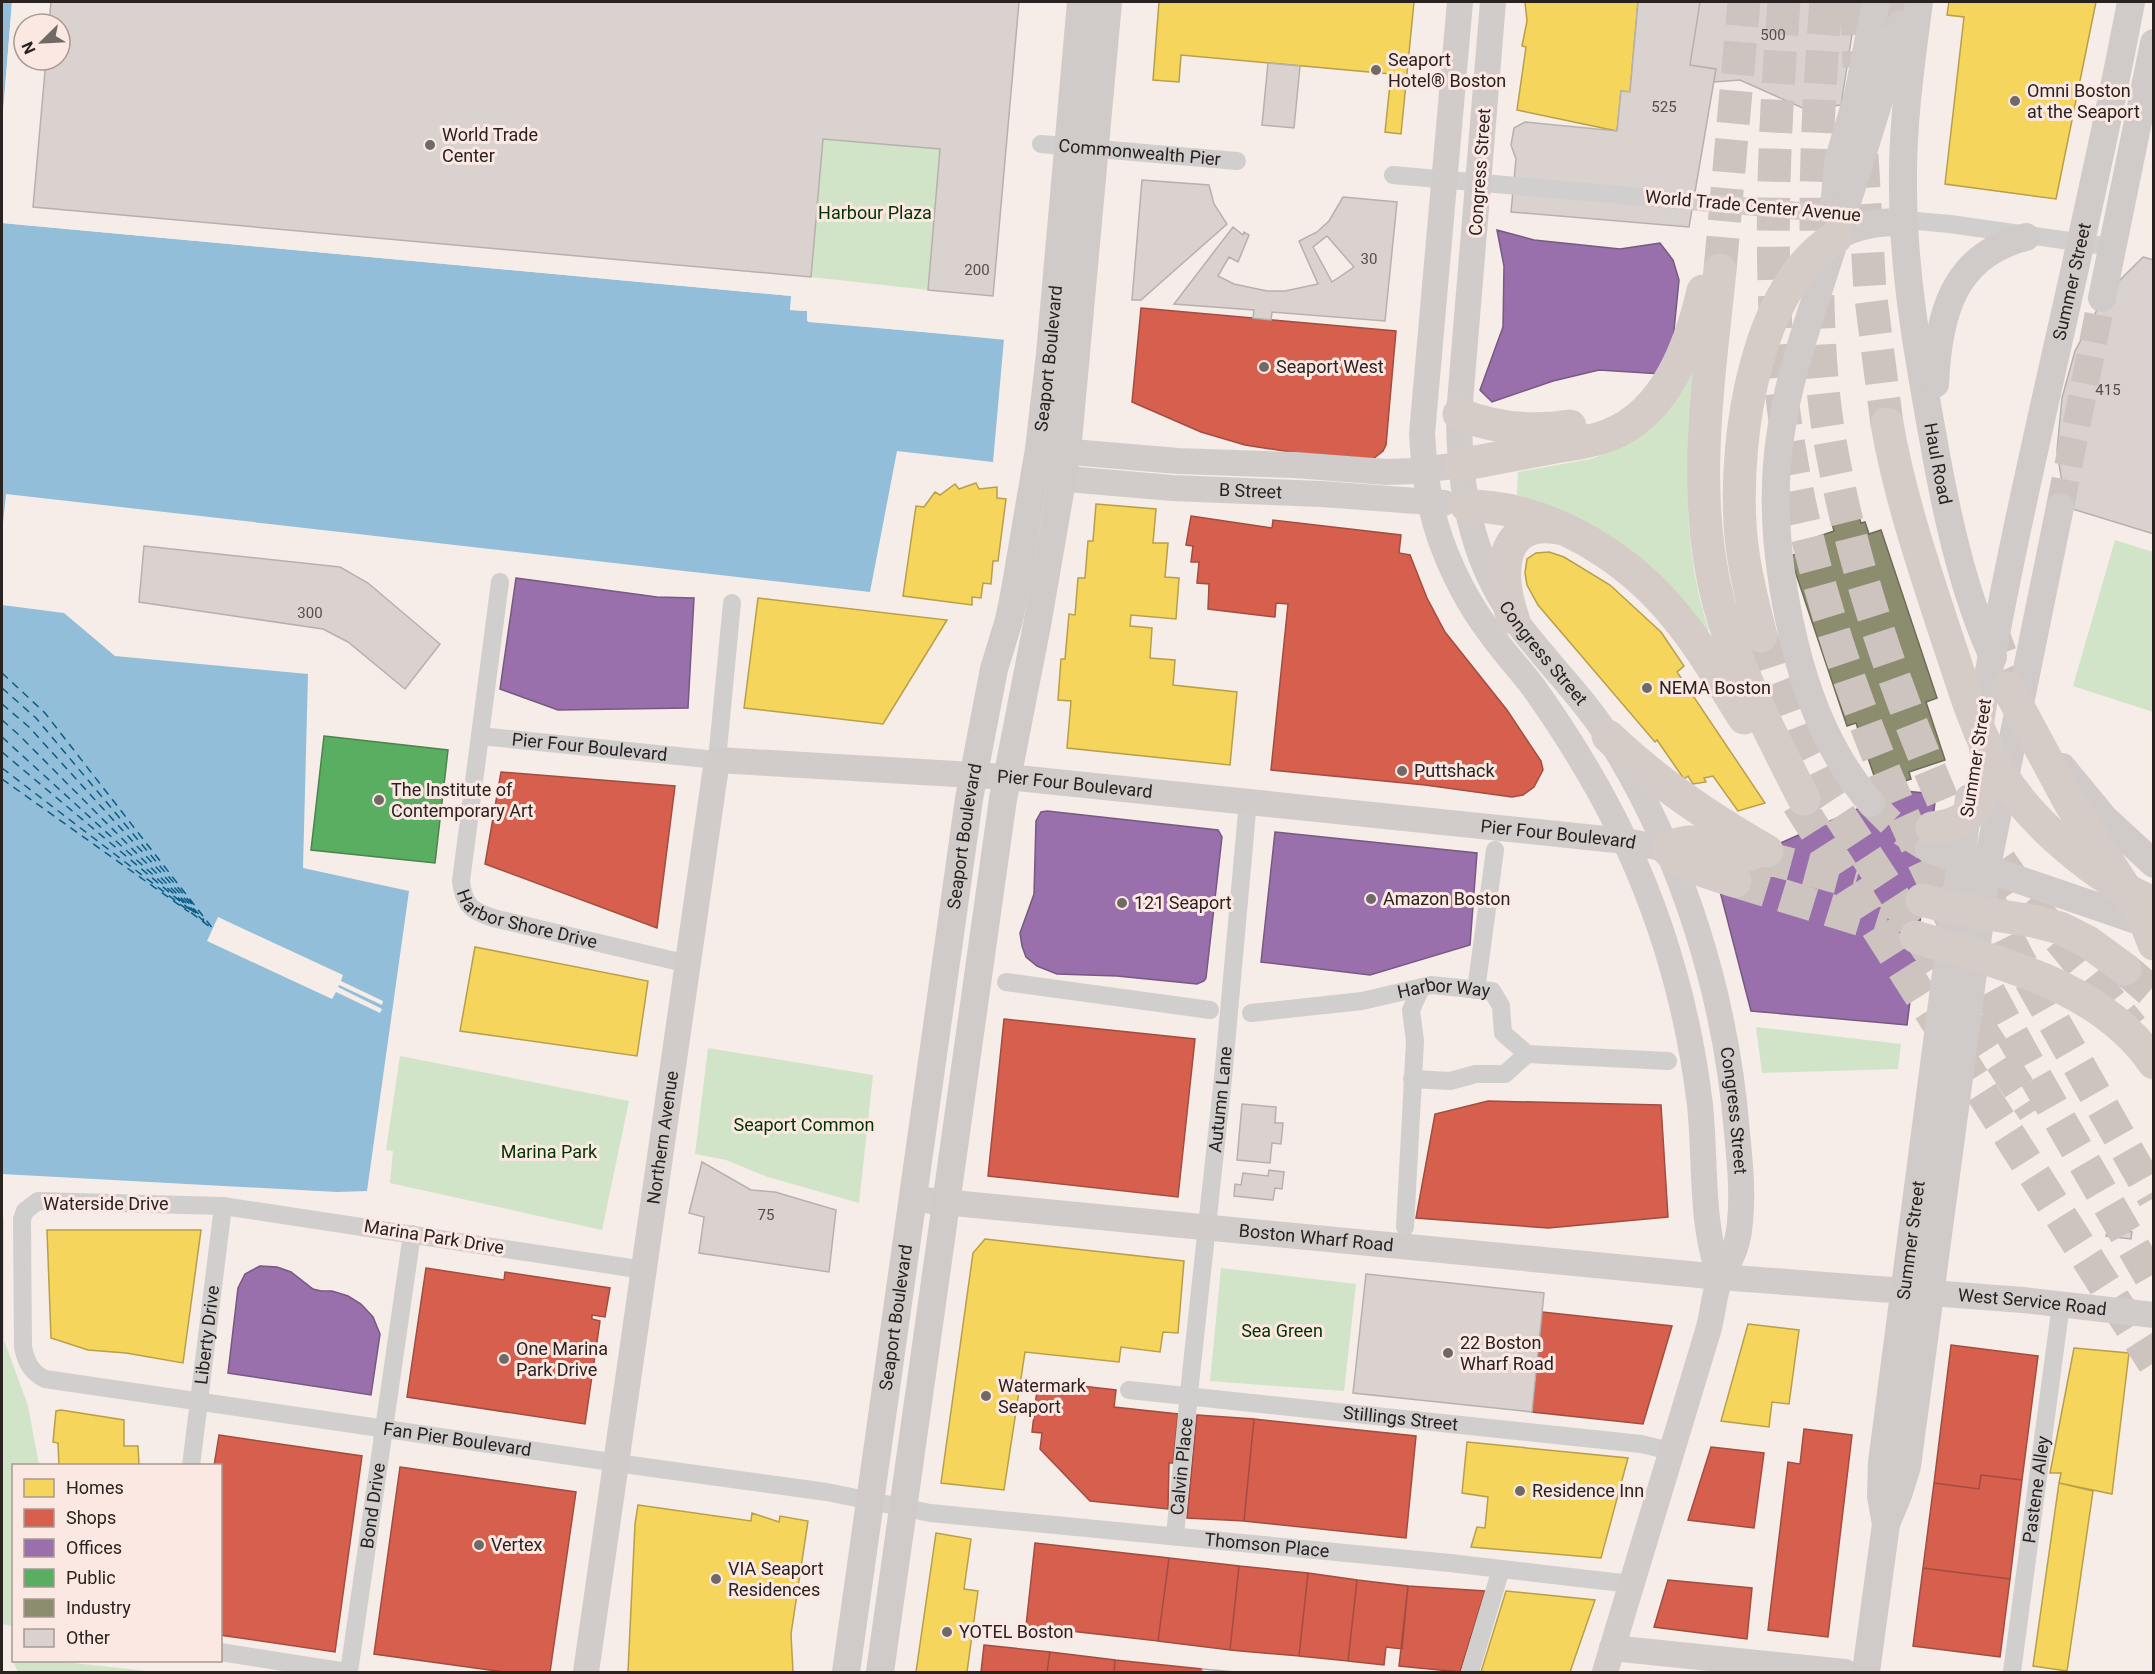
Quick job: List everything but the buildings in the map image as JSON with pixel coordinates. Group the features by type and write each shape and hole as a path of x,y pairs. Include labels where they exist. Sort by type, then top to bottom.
{"highway":[{"path":"1761,636 1746,570 1740,525 1741,462 1748,401 1765,339 1782,296 1803,266 1820,248 1836,237"},
{"path":"1460,465 1596,440 1638,418 1668,384 1714,270 1704,453 1705,522 1710,559 1719,602 1738,661 1801,801 1705,656 1671,610 1647,586 1593,545 1564,530 1513,511 1466,505"},
{"path":"1459,414 1489,425 1523,429 1558,428 1596,421 1650,394 1664,380 1682,353"},
{"path":"1887,424 1897,476 1911,528 1983,738 1988,761 1988,776 1979,804 1969,814 1930,838"},
{"path":"1513,618 1504,581 1505,560 1509,549 1516,540 1530,530 1550,527 1564,530"},
{"path":"2008,688 2061,788 2125,888 2152,924"},
{"path":"1600,725 1668,788 1763,853 1699,841 1684,841 1667,849 1675,857 1694,868 1735,881"},
{"path":"1983,738 2003,776 2040,820 2071,850 2125,888"},
{"path":"1922,900 1957,909 2033,921 2060,928 2088,942 2125,969"},
{"path":"1916,937 2007,966 2081,998 2114,1019 2154,1062"}],"main road":[{"name":"Seaport Boulevard","path":"846,1672 973,775 994,669 1050,464 1050,354 1081,2"},
{"name":"Seaport Boulevard","path":"880,1672 1006,777 1037,625 1050,464 1108,2"},
{"name":"Congress Street","path":"1460,2 1422,434 1429,502 1440,539 1460,586 1491,635 1533,687 1586,768 1625,841 1662,934 1689,1034 1701,1123 1707,1228 1720,1277"},
{"name":"Congress Street","path":"1493,2 1459,414 1460,465 1466,505 1481,557 1499,596 1513,618 1566,680 1600,725 1634,781 1667,849 1694,920 1711,978 1726,1045 1736,1113 1741,1221 1735,1250 1720,1277 1714,1312 1605,1672"},
{"path":"1836,237 1834,203 1838,162 1858,95 1876,2"},
{"path":"1871,803 1857,787 1838,758 1807,686 1787,612 1776,531 1776,476 1786,403 1801,345 1875,119 1907,2"},
{"name":"Haul Road","path":"1919,2 1905,119 1904,222 1912,310 1936,452 1967,585 1982,630 2008,688 2033,729 2074,784 2122,837 2154,864"},
{"name":"Summer Street","path":"1866,1672 1886,1524 1907,1466 1911,1333 1978,733 2024,499 2081,243 2130,2"},
{"name":"Summer Street","path":"2102,298 2154,43"},
{"path":"1836,237 1863,225 1904,222"},
{"path":"1936,452 1934,412 1936,361 1942,322 1952,295 1968,269 1980,258 2000,245 2026,237"},
{"name":"B Street","path":"1050,464 1178,461 1295,465 1386,472 1460,465"},
{"name":"B Street","path":"1050,464 1172,488 1322,494 1466,505"},
{"name":"Summer Street","path":"1911,1333 1991,844 2060,507"},
{"path":"1533,687 1550,697 1570,720 1581,720 1600,725"},
{"name":"Pier Four Boulevard","path":"717,760 1006,777 1625,841 1667,849"},
{"name":"Northern Avenue","path":"586,1672 717,760"},
{"path":"1930,838 2152,924"},
{"name":"Boston Wharf Road","path":"912,1199 1720,1277 1910,1293"},
{"name":"West Service Road","path":"1910,1293 2061,1304 2154,1315"},
{"path":"1612,1648 1845,1672"}],"street":[{"name":"Commonwealth Pier","path":"1041,144 1237,161"},
{"name":"World Trade Center Avenue","path":"1393,175 1932,223 2112,247"},
{"name":"Harbor Shore Drive","path":"500,582 461,881 463,896 469,906 494,919 688,964"},
{"name":"Northern Avenue","path":"717,760 732,603"},
{"name":"Pier Four Boulevard","path":"480,736 717,760"},
{"name":"Autumn Lane","path":"1189,1397 1248,801"},
{"path":"1476,990 1495,849"},
{"path":"1006,982 1210,1010"},
{"name":"Harbor Way","path":"1251,1013 1362,1001 1431,985 1492,992 1502,1006 1503,1033 1527,1054"},
{"path":"1405,1227 1415,1041 1411,1010 1421,987"},
{"path":"1412,1079 1450,1081 1476,1074 1505,1074 1527,1054 1668,1061"},
{"name":"Waterside Drive","path":"45,1379 29,1366 23,1347 22,1219 25,1211 38,1201 223,1206"},
{"name":"Marina Park Drive","path":"223,1206 644,1270"},
{"name":"Liberty Drive","path":"191,1464 223,1206"},
{"name":"Bond Drive","path":"348,1672 412,1234"},
{"name":"Pastene Alley","path":"2012,1672 2061,1304"},
{"name":"Fan Pier Boulevard","path":"45,1379 827,1492 903,1508"},
{"name":"Stillings Street","path":"1129,1390 1645,1444 1671,1451"},
{"name":"Calvin Place","path":"1175,1535 1189,1397"},
{"name":"Thomson Place","path":"903,1508 937,1514 1175,1535 1631,1584"},
{"path":"1470,1672 1501,1569"},
{"path":"222,1652 348,1672"}],"green space":[{"name":"Harbour Plaza","path":"823,139 940,149 928,290 811,277"},
{"path":"1693,369 1688,501 1693,566 1709,630 1707,631 1685,602 1659,575 1543,504 1517,495 1518,472 1590,459 1618,449"},
{"path":"2115,540 2153,552 2153,712 2073,686"},
{"path":"1756,1027 1901,1044 1898,1069 1762,1073"},
{"name":"Seaport Common","path":"708,1048 873,1075 859,1203 768,1177 726,1160 695,1154"},
{"name":"Marina Park","path":"400,1056 629,1101 602,1230 390,1183 393,1151 386,1150"},
{"path":"2,1213 4,1219 4,1340 28,1406 39,1464 12,1464 12,1626 2,1624"},
{"name":"Sea Green","path":"1221,1268 1356,1284 1344,1391 1210,1381"},
{"path":"13,1662 64,1662 157,1672 18,1672"}],"water":[{"path":"2,2 12,2 2,124"},
{"path":"2,223 792,296 790,310 808,311 808,322 1004,339 993,462 897,451 870,592 6,494 2,533"},
{"path":"2,605 64,613 115,656 308,674 303,868 409,891 367,1191 337,1192 2,1174"}],"pier":[{"path":"12,2 15,2 14,12 12,12 12,35 2,127"},
{"path":"2,220 792,293 795,295 794,307 809,309 810,319 1005,336 1007,340 807,321 807,311 790,310 791,296 2,223"},
{"path":"218,917 343,975 341,981 383,1001 382,1005 339,985 338,987 382,1009 380,1013 336,992 332,999 207,941"}],"ferry route":[{"path":"2,673 45,713 213,929"},
{"path":"2,688 36,718 195,908"},
{"path":"2,704 29,727 204,920"},
{"path":"2,720 197,914"},
{"path":"2,737 208,925"},
{"path":"2,752 194,913"},
{"path":"2,768 210,927"},
{"path":"2,779 189,912"}],"tunnel":[{"path":"1720,270 1744,2"},
{"path":"1784,2 1774,168 1774,281 1777,337 1781,392 1789,446 1816,571 1855,694 1902,814 1929,873 2004,1019 2154,1283"},
{"path":"1826,2 1819,114 1816,226 1820,353 1830,441 1853,546 1884,649 1902,700 1964,849"},
{"path":"1857,2 1859,67"},
{"path":"1901,2 1902,56"},
{"path":"1862,155 1870,291 1887,424"},
{"path":"2060,507 2102,298"},
{"path":"1989,623 2006,669 2027,713"},
{"path":"1761,636 1795,731 1828,797 2034,1111"},
{"path":"1798,803 2154,1363"},
{"path":"1871,803 1896,828 1929,849"},
{"path":"1759,856 1856,882"},
{"path":"2000,861 2023,894 2132,1028"},
{"path":"1735,881 1885,927"},
{"path":"1985,893 2020,962 2154,1198"},
{"path":"2125,969 2154,994"}],"place":[{"name":"Seaport Hotel® Boston","path":"1376,70"},
{"name":"Omni Boston at the Seaport","path":"2015,101"},
{"name":"World Trade Center","path":"430,145"},
{"name":"Seaport West","path":"1264,367"},
{"name":"NEMA Boston","path":"1647,688"},
{"name":"Puttshack","path":"1402,771"},
{"name":"The Institute of Contemporary Art","path":"379,800"},
{"name":"Amazon Boston","path":"1371,899"},
{"name":"121 Seaport","path":"1122,903"},
{"name":"22 Boston Wharf Road","path":"1448,1353"},
{"name":"One Marina Park Drive","path":"504,1359"},
{"name":"Watermark Seaport","path":"986,1396"},
{"name":"Residence Inn","path":"1520,1491"},
{"name":"Vertex","path":"479,1545"},
{"name":"VIA Seaport Residences","path":"716,1579"},
{"name":"YOTEL Boston","path":"947,1632"}]}
